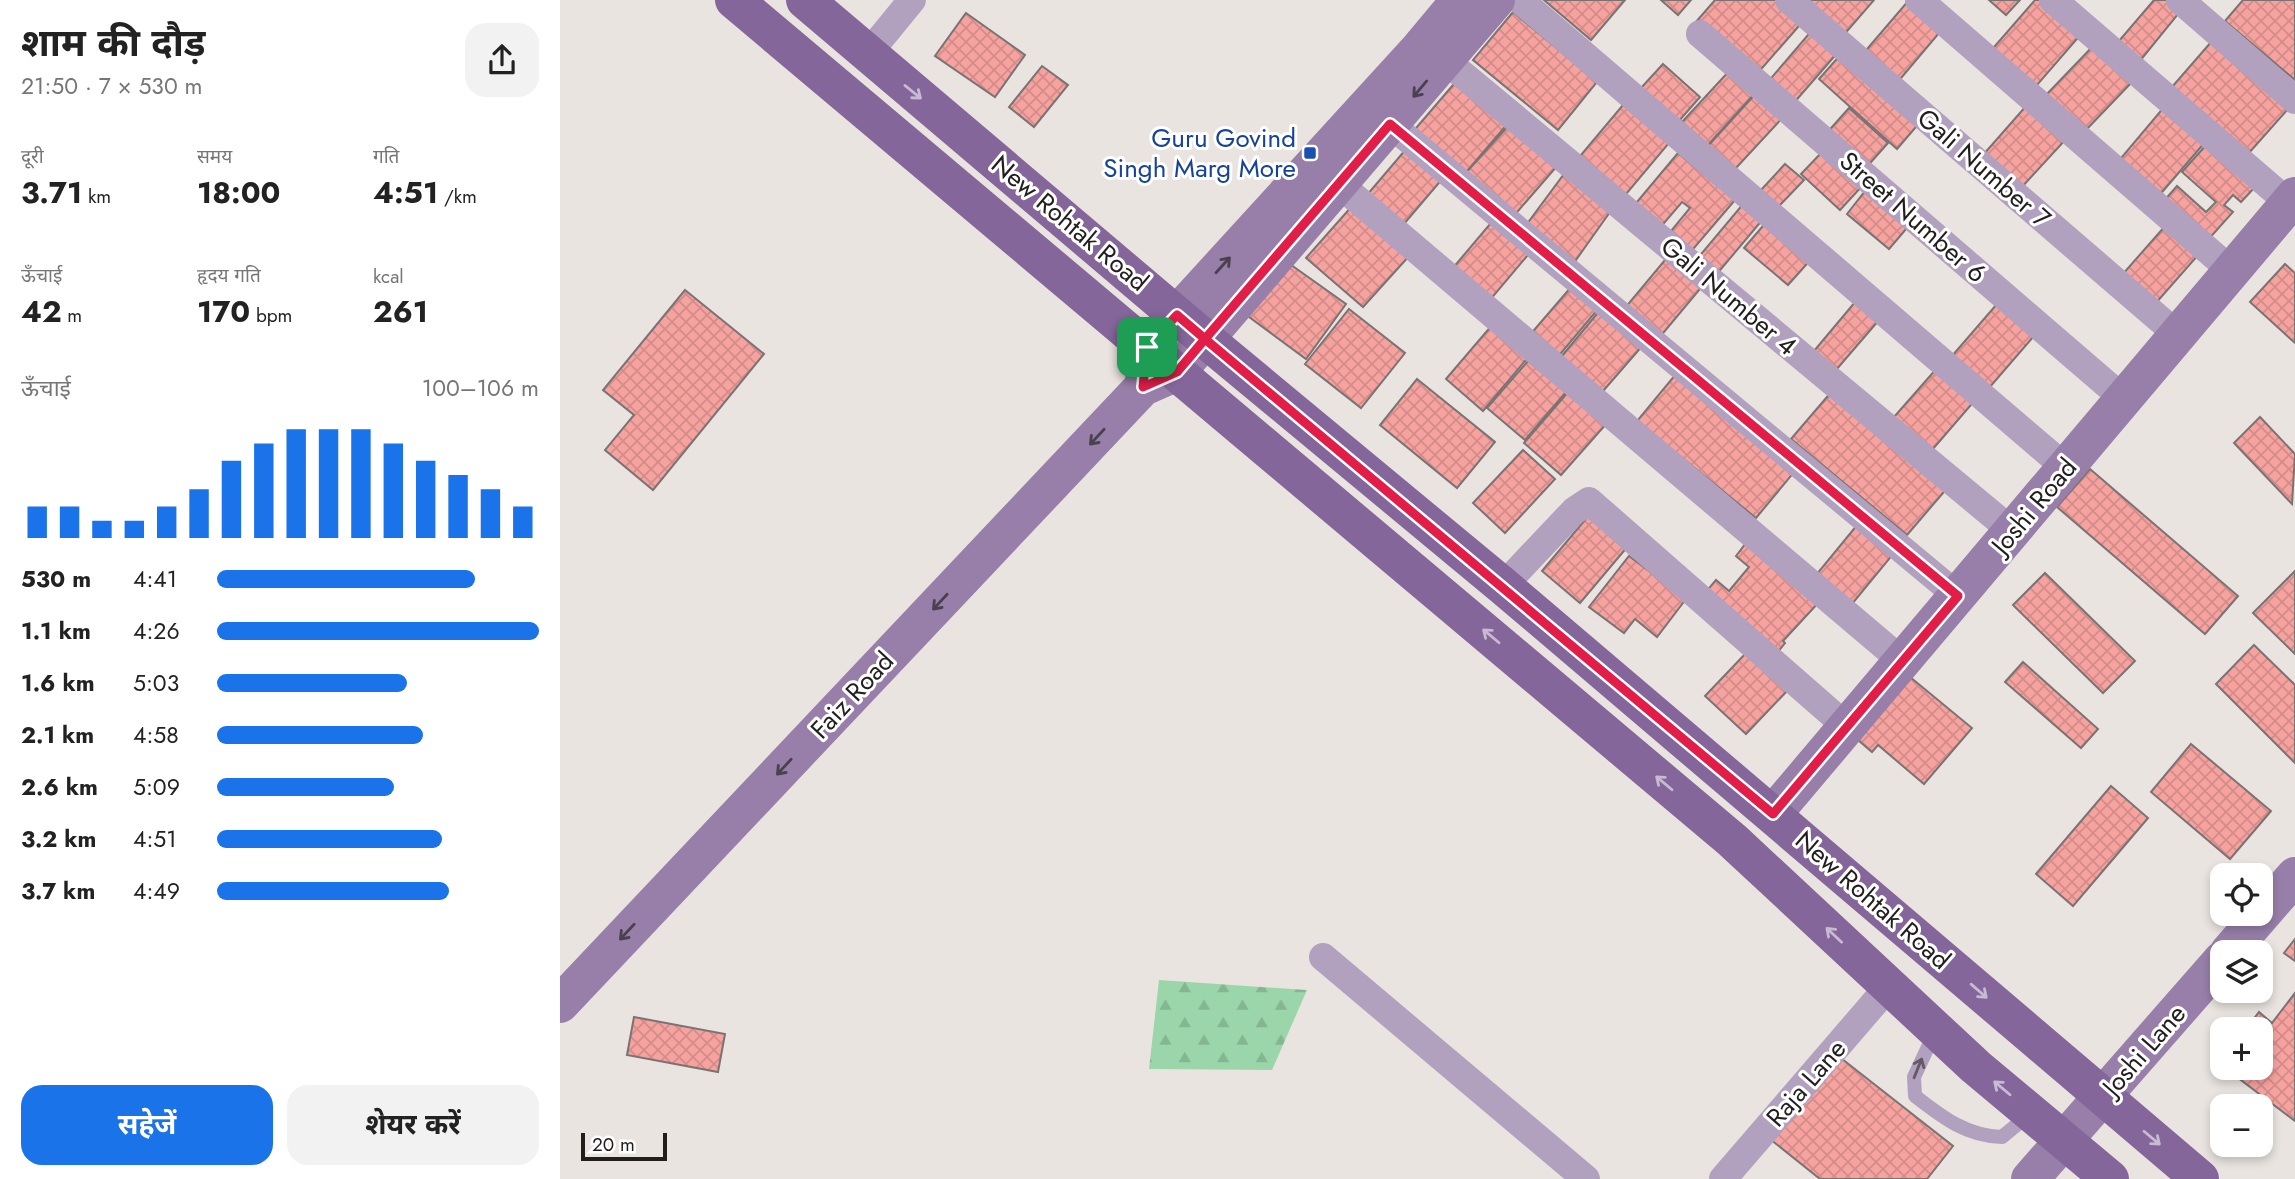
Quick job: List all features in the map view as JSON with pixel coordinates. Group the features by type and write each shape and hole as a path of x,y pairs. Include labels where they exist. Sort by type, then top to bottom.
{"main road":[{"name":"New Rohtak Road","path":"734,0 1147,347 1160,379 1732,840 1936,1030 2110,1179"},
{"name":"New Rohtak Road","path":"805,0 867,55 1773,814 2200,1179"}],"street":[{"path":"867,55 912,0"},
{"path":"1147,347 1191,327 1460,0"},
{"name":"Faiz Road","path":"560,1004 1160,379 1191,327 1339,184 1496,0"},
{"path":"1520,0 2066,468"},
{"name":"Gali Number 7","path":"1789,0 2178,335"},
{"path":"1919,0 2233,272"},
{"path":"2053,0 2292,200"},
{"path":"2180,0 2295,100"},
{"name":"Street Number 6","path":"1700,34 2125,400"},
{"name":"Gali Number 4","path":"1445,60 2012,531"},
{"path":"1390,124 1958,596"},
{"path":"1339,184 1901,660"},
{"name":"Joshi Road","path":"1773,814 2292,200"},
{"path":"1503,586 1574,510 1589,501 1847,727"},
{"path":"2241,940 2290,892"},
{"path":"1323,957 1586,1179"},
{"name":"Joshi Lane","path":"2030,1179 2210,974"},
{"name":"Raja Lane","path":"1724,1179 1889,986"}],"lane":[{"path":"1936,1030 1914,1077 1915,1096 1954,1126 1983,1136 2002,1137 2031,1113"}],"green space":[{"path":"1159,980 1307,990 1272,1070 1149,1069"}],"building":[{"path":"1544,0 1625,0 1591,40"},
{"path":"1661,0 1691,0 1678,15"},
{"path":"1715,0 1783,0 1805,19 1756,75 1695,23"},
{"path":"1808,0 1874,0 1842,37"},
{"path":"1909,0 1945,26 1896,84 1862,55"},
{"path":"1989,0 2020,0 2006,15"},
{"path":"2035,0 2045,0 2082,33 2031,92 1988,54"},
{"path":"2154,0 2173,0 2183,8 2135,67 2113,48"},
{"path":"2243,0 2295,0 2295,80 2225,21"},
{"path":"1513,12 1597,82 1558,130 1473,60"},
{"path":"966,13 1025,55 995,97 935,56"},
{"path":"1814,28 1839,51 1792,105 1766,84"},
{"path":"2212,41 2289,108 2248,154 2172,87"},
{"path":"2096,43 2134,80 2084,132 2045,96"},
{"path":"1843,52 1921,121 1897,149 1819,79"},
{"path":"1663,64 1700,97 1678,122 1641,88"},
{"path":"1042,66 1068,85 1034,127 1009,107"},
{"path":"1732,68 1757,91 1708,145 1682,122"},
{"path":"1459,78 1510,121 1462,177 1411,134"},
{"path":"1759,90 1786,114 1735,169 1708,146"},
{"path":"1623,105 1669,143 1621,200 1575,162"},
{"path":"2027,105 2066,139 2021,188 1983,155"},
{"path":"2165,106 2206,141 2157,198 2116,164"},
{"path":"1849,108 1888,143 1863,171 1824,136"},
{"path":"1509,125 1557,166 1512,218 1463,176"},
{"path":"2207,144 2255,187 2241,202 2233,195 2224,205 2233,212 2206,242 2162,203 2177,186 2206,212 2216,202 2182,172"},
{"path":"1407,148 1443,178 1403,225 1367,195"},
{"path":"1824,150 1863,185 1840,210 1801,174"},
{"path":"1678,153 1735,200 1688,255 1666,237 1690,208 1682,202 1658,230 1632,208"},
{"path":"1785,164 1804,180 1779,206 1761,190"},
{"path":"1564,174 1610,212 1571,267 1524,228"},
{"path":"1869,186 1912,222 1889,249 1847,214"},
{"path":"1744,203 1763,219 1716,275 1697,259"},
{"path":"1353,205 1410,255 1363,307 1306,258"},
{"path":"1496,217 1533,249 1489,301 1452,269"},
{"path":"1769,219 1813,257 1788,285 1744,248"},
{"path":"2166,225 2199,254 2155,304 2122,275"},
{"path":"1670,254 1705,283 1659,338 1624,309"},
{"path":"1280,257 1346,304 1306,359 1241,311"},
{"path":"2285,264 2295,273 2295,343 2250,302"},
{"path":"1572,286 1599,308 1556,359 1529,336"},
{"path":"685,290 764,354 653,490 605,450 634,415 603,390"},
{"path":"1856,301 1879,320 1836,370 1814,351"},
{"path":"1997,304 2034,336 1989,388 1952,356"},
{"path":"1349,309 1405,353 1361,408 1305,364"},
{"path":"1601,309 1643,345 1597,398 1556,363"},
{"path":"1493,324 1530,355 1483,411 1446,379"},
{"path":"1528,361 1566,392 1525,440 1487,408"},
{"path":"1938,367 1976,399 1932,450 1894,417"},
{"path":"1676,374 1795,471 1756,518 1637,421"},
{"path":"1417,379 1495,442 1457,488 1380,425"},
{"path":"1833,390 1949,486 1907,535 1791,439"},
{"path":"1569,391 1607,423 1561,475 1524,443"},
{"path":"2260,417 2295,454 2292,504 2234,443"},
{"path":"1523,450 1555,479 1505,533 1473,503"},
{"path":"2090,469 2238,596 2205,634 2057,507"},
{"path":"1590,514 1628,546 1580,603 1542,571"},
{"path":"1858,524 1894,553 1847,610 1811,581"},
{"path":"1746,543 1819,602 1783,641 1785,643 1777,653 1704,594 1716,580 1729,591 1749,567 1736,556"},
{"path":"1629,556 1686,599 1657,637 1635,619 1624,633 1589,607"},
{"path":"2295,571 2295,654 2253,613"},
{"path":"2045,573 2135,661 2103,693 2013,605"},
{"path":"2254,645 2295,685 2295,763 2216,684"},
{"path":"1747,652 1788,690 1746,734 1705,696"},
{"path":"2023,662 2098,729 2081,748 2005,682"},
{"path":"1904,672 1972,728 1924,784 1878,745 1872,752 1852,735"},
{"path":"2191,744 2271,811 2230,859 2151,792"},
{"path":"2111,786 2148,818 2073,906 2036,874"},
{"path":"2295,939 2295,961 2284,953"},
{"path":"2295,993 2295,1121 2273,1104 2273,1094 2259,1094 2241,1080 2273,1080 2273,1022"},
{"path":"634,1017 725,1034 718,1072 627,1055"},
{"path":"1837,1055 1953,1146 1927,1179 1820,1179 1770,1139"}],"place":[{"name":"Guru Govind Singh Marg More","path":"1310,153"}],"route":[{"path":"1147,347 1143,387 1177,372 1205,339 1773,814 1958,596 1390,124 1205,339 1177,315 1147,347"}]}
